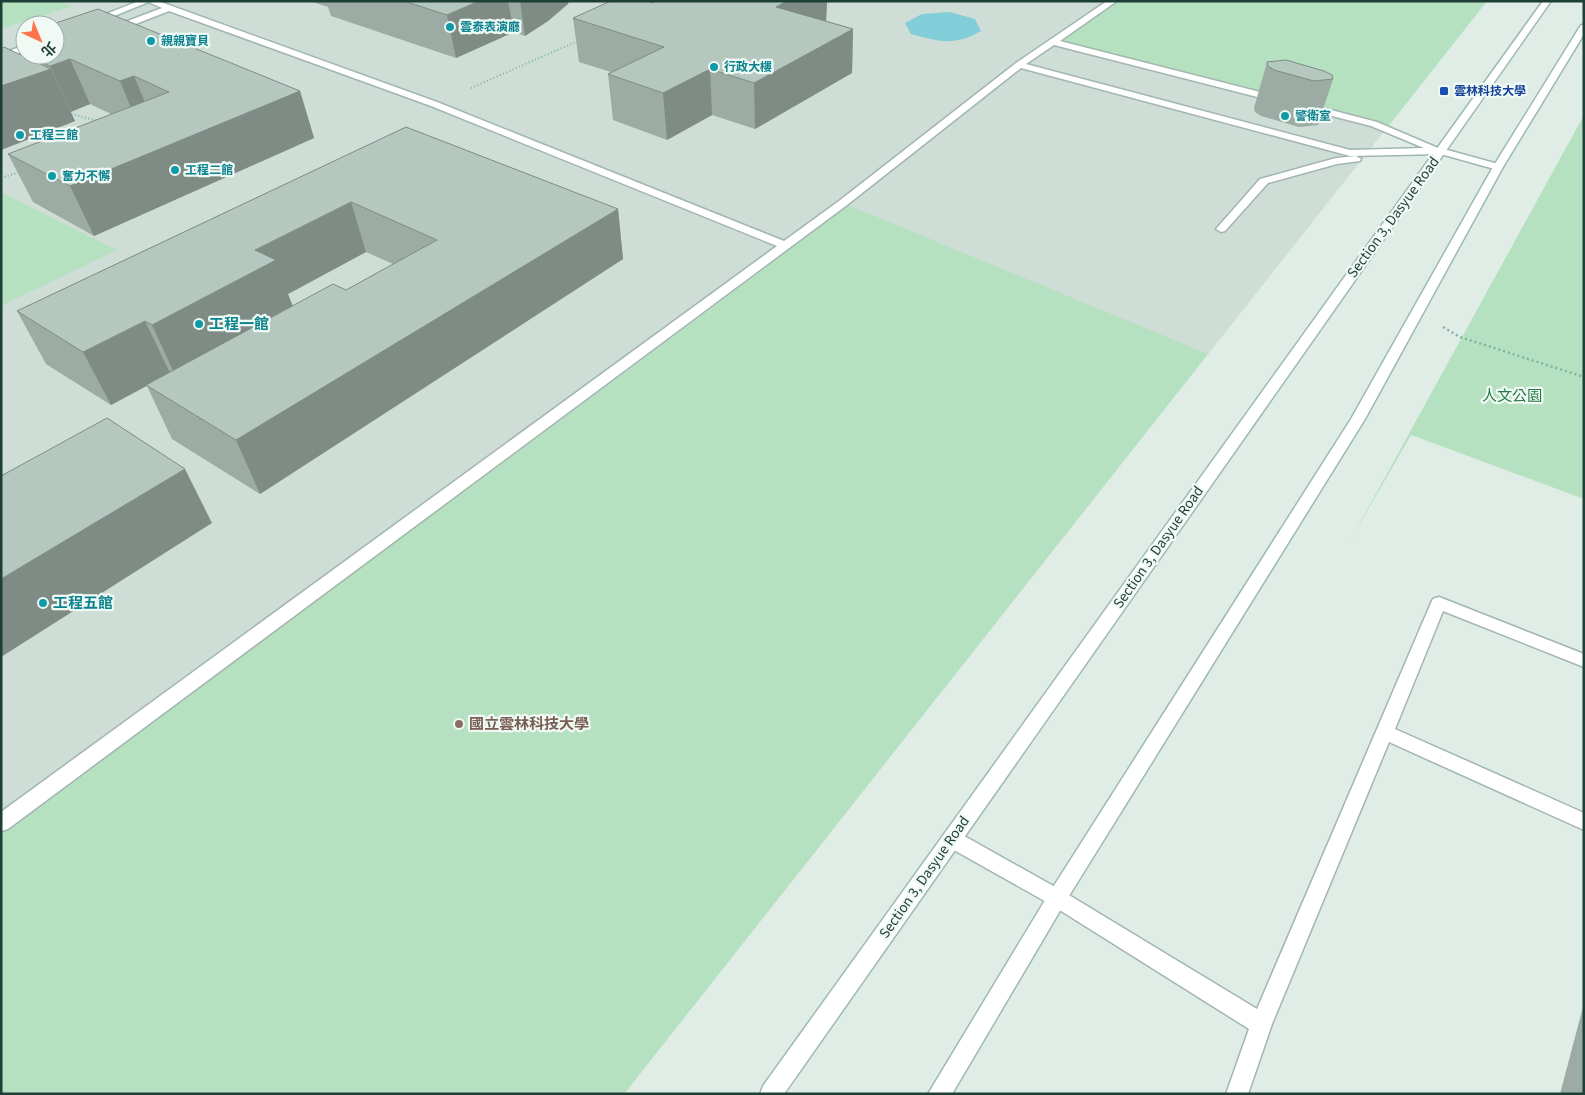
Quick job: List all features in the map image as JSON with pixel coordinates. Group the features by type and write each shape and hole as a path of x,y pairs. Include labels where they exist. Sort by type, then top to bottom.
{"street":[{"path":"65,33 148,1 166,5 434,104 784,245"},
{"path":"1,823 843,202 1019,65 1113,1"},
{"name":"Section 3, Dasyue Road","path":"772,1094 1547,1"},
{"path":"101,34 166,5"},
{"path":"939,1094 1057,898 1353,428 1498,167 1584,26"},
{"path":"1054,42 1374,124 1440,151 1498,167"},
{"path":"1,58 15,52"},
{"path":"1019,65 1350,154 1440,151"},
{"path":"1220,228 1264,180 1336,161 1440,151"},
{"path":"1237,1094 1261,1024 1439,603 1584,661"},
{"path":"1384,732 1584,822"},
{"path":"952,838 1057,898 1261,1024"}],"path":[{"path":"434,104 578,41"},
{"path":"67,113 100,122"},
{"path":"1,178 27,169"},
{"path":"1418,312 1460,337 1584,378"}],"shaded area":[{"name":"國立雲林科技大學","path":"1,1 1487,1 624,1094 1,1094"}],"green space":[{"path":"1,1 60,1 72,6 44,15 15,15 15,24 1,29"},
{"path":"1113,1 1487,1 1387,128 1054,42"},
{"name":"人文公園","path":"1584,115 1584,499 1411,435 1350,541"},
{"path":"1,192 117,250 1,306"},
{"path":"843,203 1208,354 624,1094 1,1094 1,823"}],"water":[{"path":"950,12 975,19 981,31 955,41 939,41 911,34 905,23 922,14"}],"building":[{"path":"404,1 479,1 447,15"},
{"path":"611,1 647,1 652,3 655,1 787,1 776,7 853,29 754,83 710,69 663,93 608,74 664,47 573,18"},
{"path":"98,9 300,91 70,186 8,154 169,92 134,76 120,81 70,59 65,61 65,20"},
{"path":"4,47 15,52 15,65 42,65 51,69 1,86 1,49"},
{"path":"1286,60 1324,71 1332,75 1333,79 1314,81 1274,70 1268,66 1267,62"},
{"path":"406,127 618,209 236,440 146,385 333,284 346,290 437,240 351,202 255,250 276,260 152,325 145,321 83,352 17,311"},
{"path":"107,418 185,469 1,579 1,476"}],"place":[{"name":"雲泰表演廳","path":"450,27"},
{"name":"親親寶貝","path":"151,41"},
{"name":"行政大樓","path":"714,67"},
{"name":"雲林科技大學","path":"1444,91"},
{"name":"警衛室","path":"1285,116"},
{"name":"工程三館","path":"20,135"},
{"name":"工程二館","path":"175,170"},
{"name":"奮力不懈","path":"52,176"},
{"name":"工程一館","path":"199,324"},
{"name":"工程五館","path":"43,603"},
{"name":"國立雲林科技大學","path":"459,724"}]}
